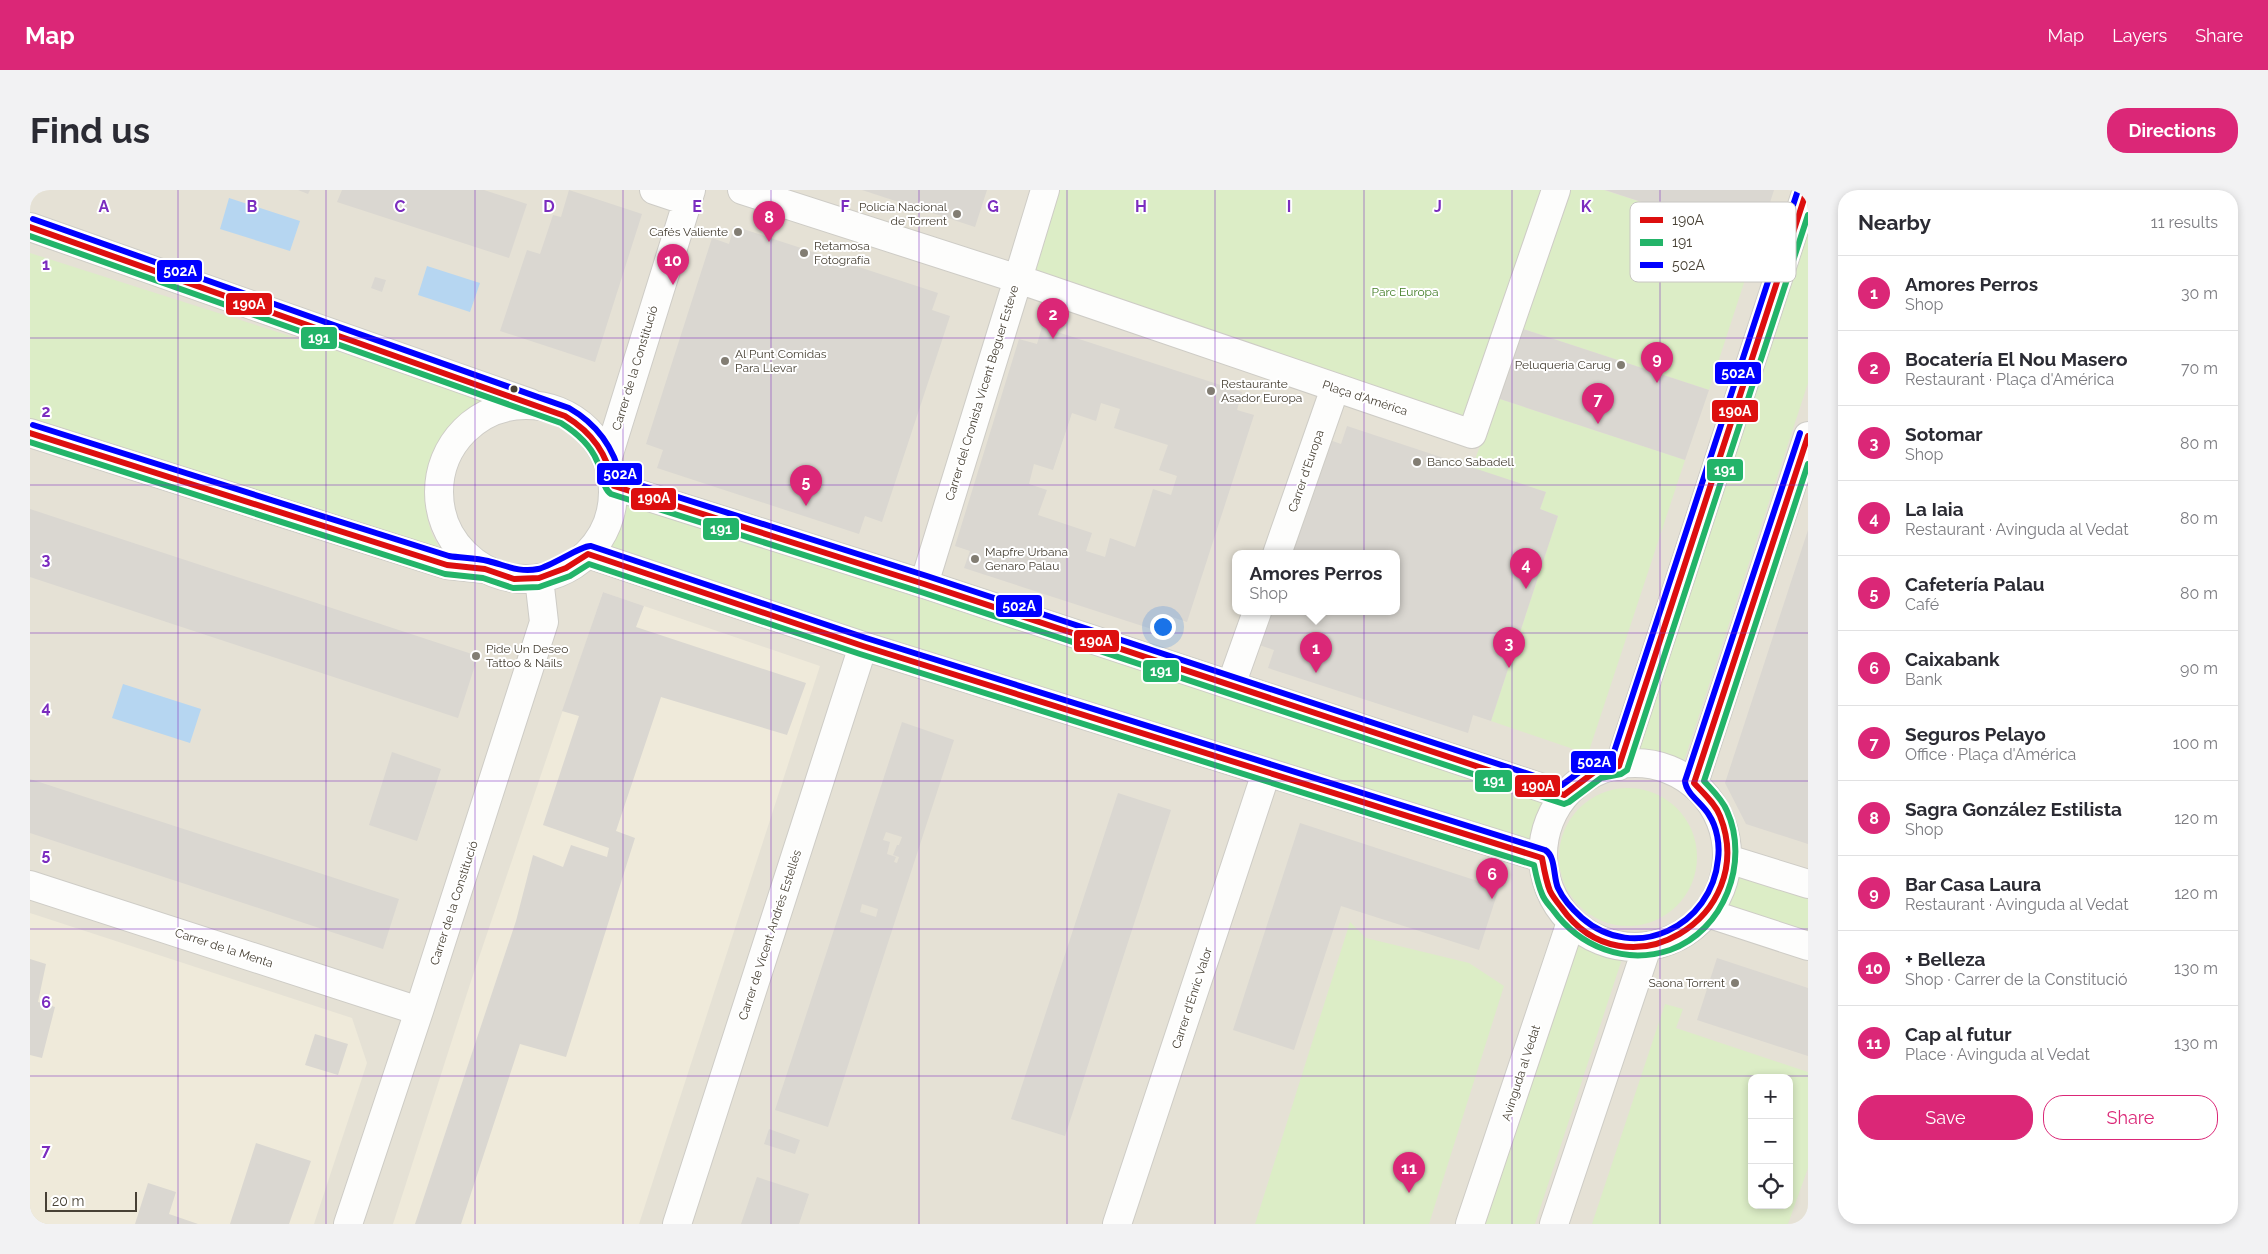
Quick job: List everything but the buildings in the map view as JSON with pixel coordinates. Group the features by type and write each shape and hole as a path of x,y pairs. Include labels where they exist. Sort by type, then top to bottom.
{"street":[{"path":"654,190 689,195"},
{"name":"Carrer del Cronista Vicent Beguer Esteve","path":"742,190 1018,279 924,584"},
{"path":"1018,279 1045,190"},
{"name":"Plaça d'América","path":"1018,279 1472,434 1556,190"},
{"path":"1796,224 1807,190"},
{"name":"Carrer de la Constitució","path":"607,460 689,195"},
{"path":"30,227 536,405 555,410 572,418 595,438 607,460 612,472 614,486 613,508 602,535 588,554 566,568 539,578 514,579 485,569 447,565 30,433"},
{"path":"1619,766 1777,282"},
{"name":"Carrer d'Europa","path":"1278,550 1335,388"},
{"path":"485,569 456,545 442,517 439,483 448,452 467,428 503,408 536,405"},
{"path":"1694,782 1808,436"},
{"path":"614,486 924,584 1564,795"},
{"path":"588,554 863,646 1542,858"},
{"name":"Carrer de la Constitució","path":"348,1224 419,1011 544,622 539,578"},
{"path":"1232,685 1256,615"},
{"name":"Carrer de Vicent Andrés Estellés","path":"677,1224 863,646"},
{"path":"1619,766 1666,767 1694,782 1719,814 1728,846 1728,859 1723,885 1707,913 1678,937 1647,947 1630,947 1598,940 1571,922 1549,890 1542,858 1548,824 1564,795 1597,770 1619,766"},
{"name":"Carrer d'Enric Valor","path":"1117,1224 1266,773"},
{"path":"1728,859 1808,884"},
{"name":"Carrer de la Menta","path":"30,885 419,1011"},
{"path":"1707,913 1808,946"},
{"name":"Avinguda al Vedat","path":"1470,1224 1571,922"},
{"path":"1554,1224 1647,947"}],"shaded area":[{"path":"30,190 1808,190 1808,1224 30,1224"},
{"path":"603,592 820,666 639,1224 393,1224 471,981"},
{"path":"30,913 352,1018 367,1063 314,1224 30,1224"}],"green space":[{"name":"Parc Europa","path":"1053,190 1548,190 1468,420 1027,273"},
{"path":"1565,190 1604,190 1641,202 1630,202 1630,282 1744,282 1709,390 1520,328"},
{"path":"1808,231 1808,383 1682,767 1676,769 1659,761 1641,757 1638,751 1791,282 1796,282 1796,268"},
{"path":"30,253 497,402 478,412 448,437 437,453 429,470 425,489 426,509 432,534 446,557 30,420"},
{"path":"1497,398 1685,460 1588,754 1491,721 1558,516 1540,509 1546,492 1472,468"},
{"path":"614,486 1564,795 1548,823 1542,858 588,554 604,530 612,506"},
{"path":"1628,788 1654,793 1677,808 1692,831 1697,857 1692,883 1677,906 1654,921 1628,926 1602,921 1579,906 1564,883 1559,857 1564,831 1579,808 1602,793"},
{"path":"1728,859 1808,884 1808,947 1707,913 1723,885"},
{"path":"1350,922 1366,938 1469,963 1504,986 1429,1224 1255,1224"},
{"path":"1577,945 1597,954 1620,959 1621,962 1535,1224 1481,1224"},
{"path":"1665,1004 1683,1009 1676,1028 1808,1072 1808,1168 1788,1224 1592,1224"}],"water":[{"path":"229,198 300,221 290,251 220,229"},
{"path":"427,266 480,283 470,312 418,295"},
{"path":"123,684 201,709 190,743 112,718"}],"transit line":[{"name":"502A","path":"1794,202 1798,190"},
{"name":"190A","path":"1796,224 1807,190"},
{"name":"191","path":"1796,252 1808,215"},
{"name":"502A","path":"33,219 569,408 588,421 603,437 614,457 621,479 927,576 1562,785 1593,762 1612,758 1768,282"},
{"name":"190A","path":"30,227 565,416 591,437 597,445 603,454 614,486 924,584 1564,795 1597,770 1619,766 1777,282"},
{"name":"191","path":"30,236 561,423 578,435 591,449 599,465 606,488 611,494 921,592 1564,804 1601,778 1621,774 1627,770 1786,282"},
{"name":"502A","path":"33,425 449,556 483,560 518,569 531,570 544,567 591,546 866,638 1545,850 1549,853 1553,862 1558,888 1572,908 1582,918 1603,931 1625,938 1647,937 1668,931 1686,919 1702,903 1713,883 1719,854 1716,831 1709,815 1691,795 1685,781 1800,433"},
{"name":"190A","path":"30,433 447,565 485,569 514,579 539,578 566,568 588,554 863,646 1542,858 1550,891 1561,907 1588,934 1618,946 1650,945 1680,934 1704,913 1721,886 1727,853 1720,816 1712,802 1694,783 1808,436"},
{"name":"191","path":"30,442 445,574 483,578 513,588 539,587 570,576 589,564 860,654 1534,865 1538,884 1544,898 1564,923 1576,934 1605,950 1620,954 1637,955 1670,950 1689,941 1705,927 1718,911 1727,892 1733,872 1735,852 1733,831 1725,807 1704,781 1808,464"}],"place":[{"name":"Policía Nacional de Torrent","path":"957,214"},
{"name":"Cafés Valiente","path":"738,232"},
{"name":"Sagra González Estilista","path":"769,242"},
{"name":"Retamosa Fotografía","path":"804,253"},
{"name":"+ Belleza","path":"673,285"},
{"name":"Bocatería El Nou Masero","path":"1053,339"},
{"name":"Al Punt Comidas Para Llevar","path":"725,361"},
{"name":"Peluqueria Carug","path":"1621,365"},
{"name":"Bar Casa Laura","path":"1657,383"},
{"name":"Restaurante Asador Europa","path":"1211,391"},
{"name":"Seguros Pelayo","path":"1598,424"},
{"name":"Banco Sabadell","path":"1417,462"},
{"name":"Cafetería Palau","path":"806,506"},
{"name":"Mapfre Urbana Genaro Palau","path":"975,559"},
{"name":"La Iaia","path":"1526,589"},
{"name":"Pide Un Deseo Tattoo & Nails","path":"476,656"},
{"name":"Sotomar","path":"1509,668"},
{"name":"Amores Perros","path":"1316,673"},
{"name":"Caixabank","path":"1492,899"},
{"name":"Saona Torrent","path":"1735,983"},
{"name":"Cap al futur","path":"1409,1193"}]}
